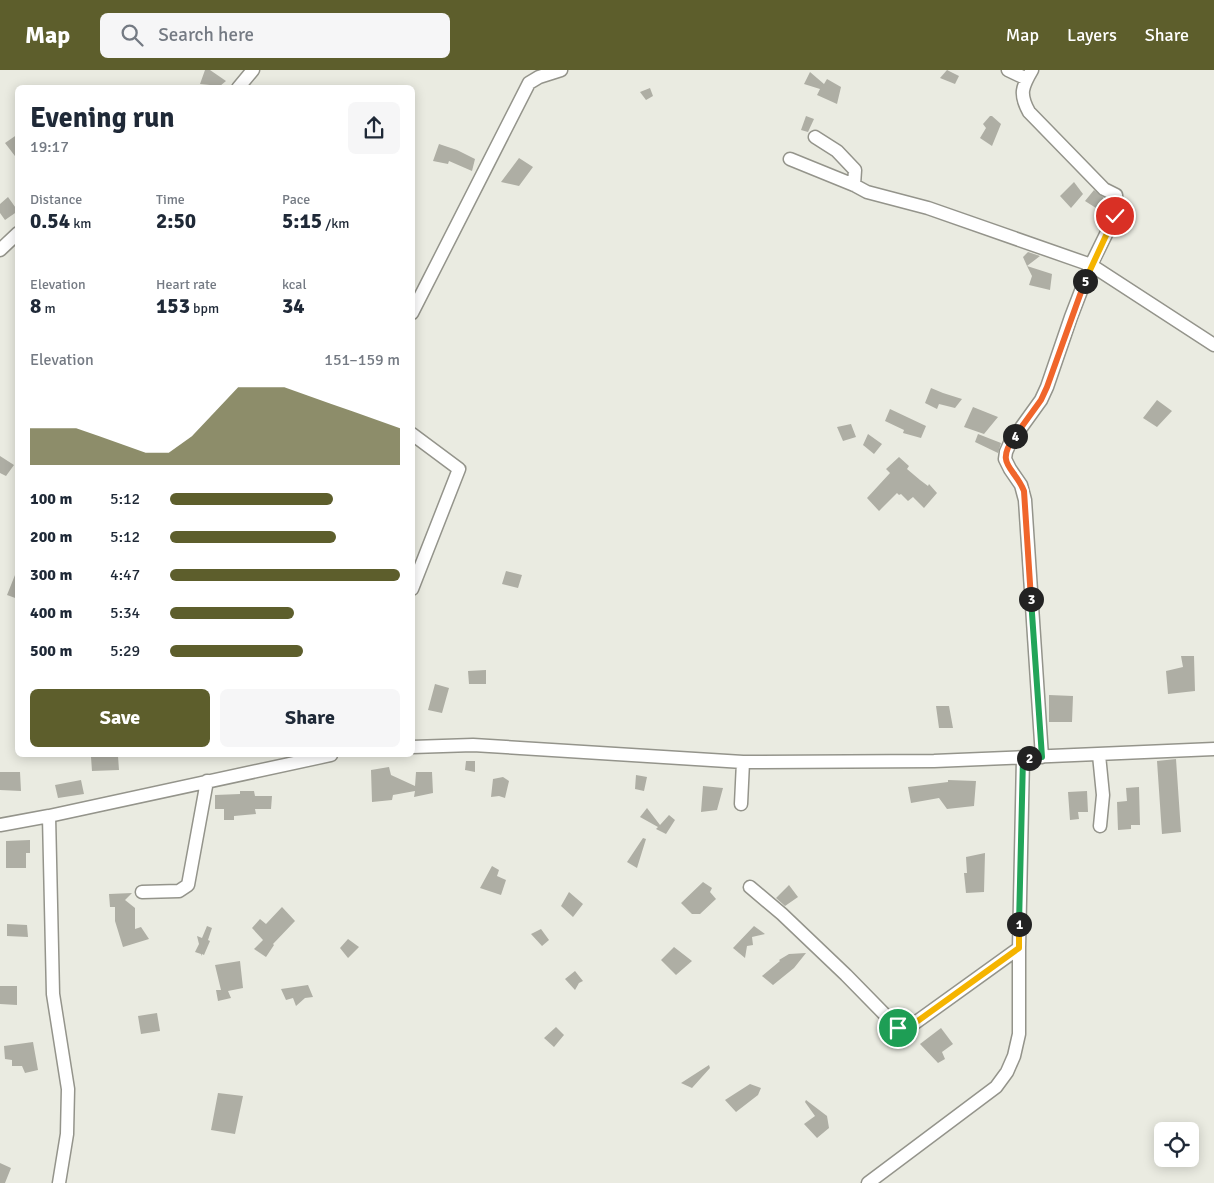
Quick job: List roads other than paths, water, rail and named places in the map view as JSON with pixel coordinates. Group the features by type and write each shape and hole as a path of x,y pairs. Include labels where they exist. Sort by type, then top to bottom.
{"street":[{"path":"240,85 253,70"},
{"path":"415,306 529,83 539,77 561,70"},
{"path":"1008,70 1029,74 1023,90 1023,101 1029,112 1104,190 1116,195 1117,205 1115,216 1091,265 1047,387 1041,400 1010,443 1006,452 1006,459 1010,469 1021,485 1025,500 1042,757"},
{"path":"815,137 837,151 855,170 854,185"},
{"path":"790,159 867,192 928,208 1091,265 1214,345"},
{"path":"0,250 15,236"},
{"path":"415,436 458,469 415,581"},
{"path":"415,746 483,746 743,762 934,761 1214,749"},
{"path":"1099,755 1103,795 1100,826"},
{"path":"0,825 321,757"},
{"path":"868,1183 996,1087 1008,1072 1019,1034 1023,758"},
{"path":"741,804 743,762"},
{"path":"142,892 179,891 188,886 207,781"},
{"path":"49,816 53,994 68,1089 67,1134 59,1183"},
{"path":"750,887 832,961 898,1028 908,1028 1019,948"}]}
